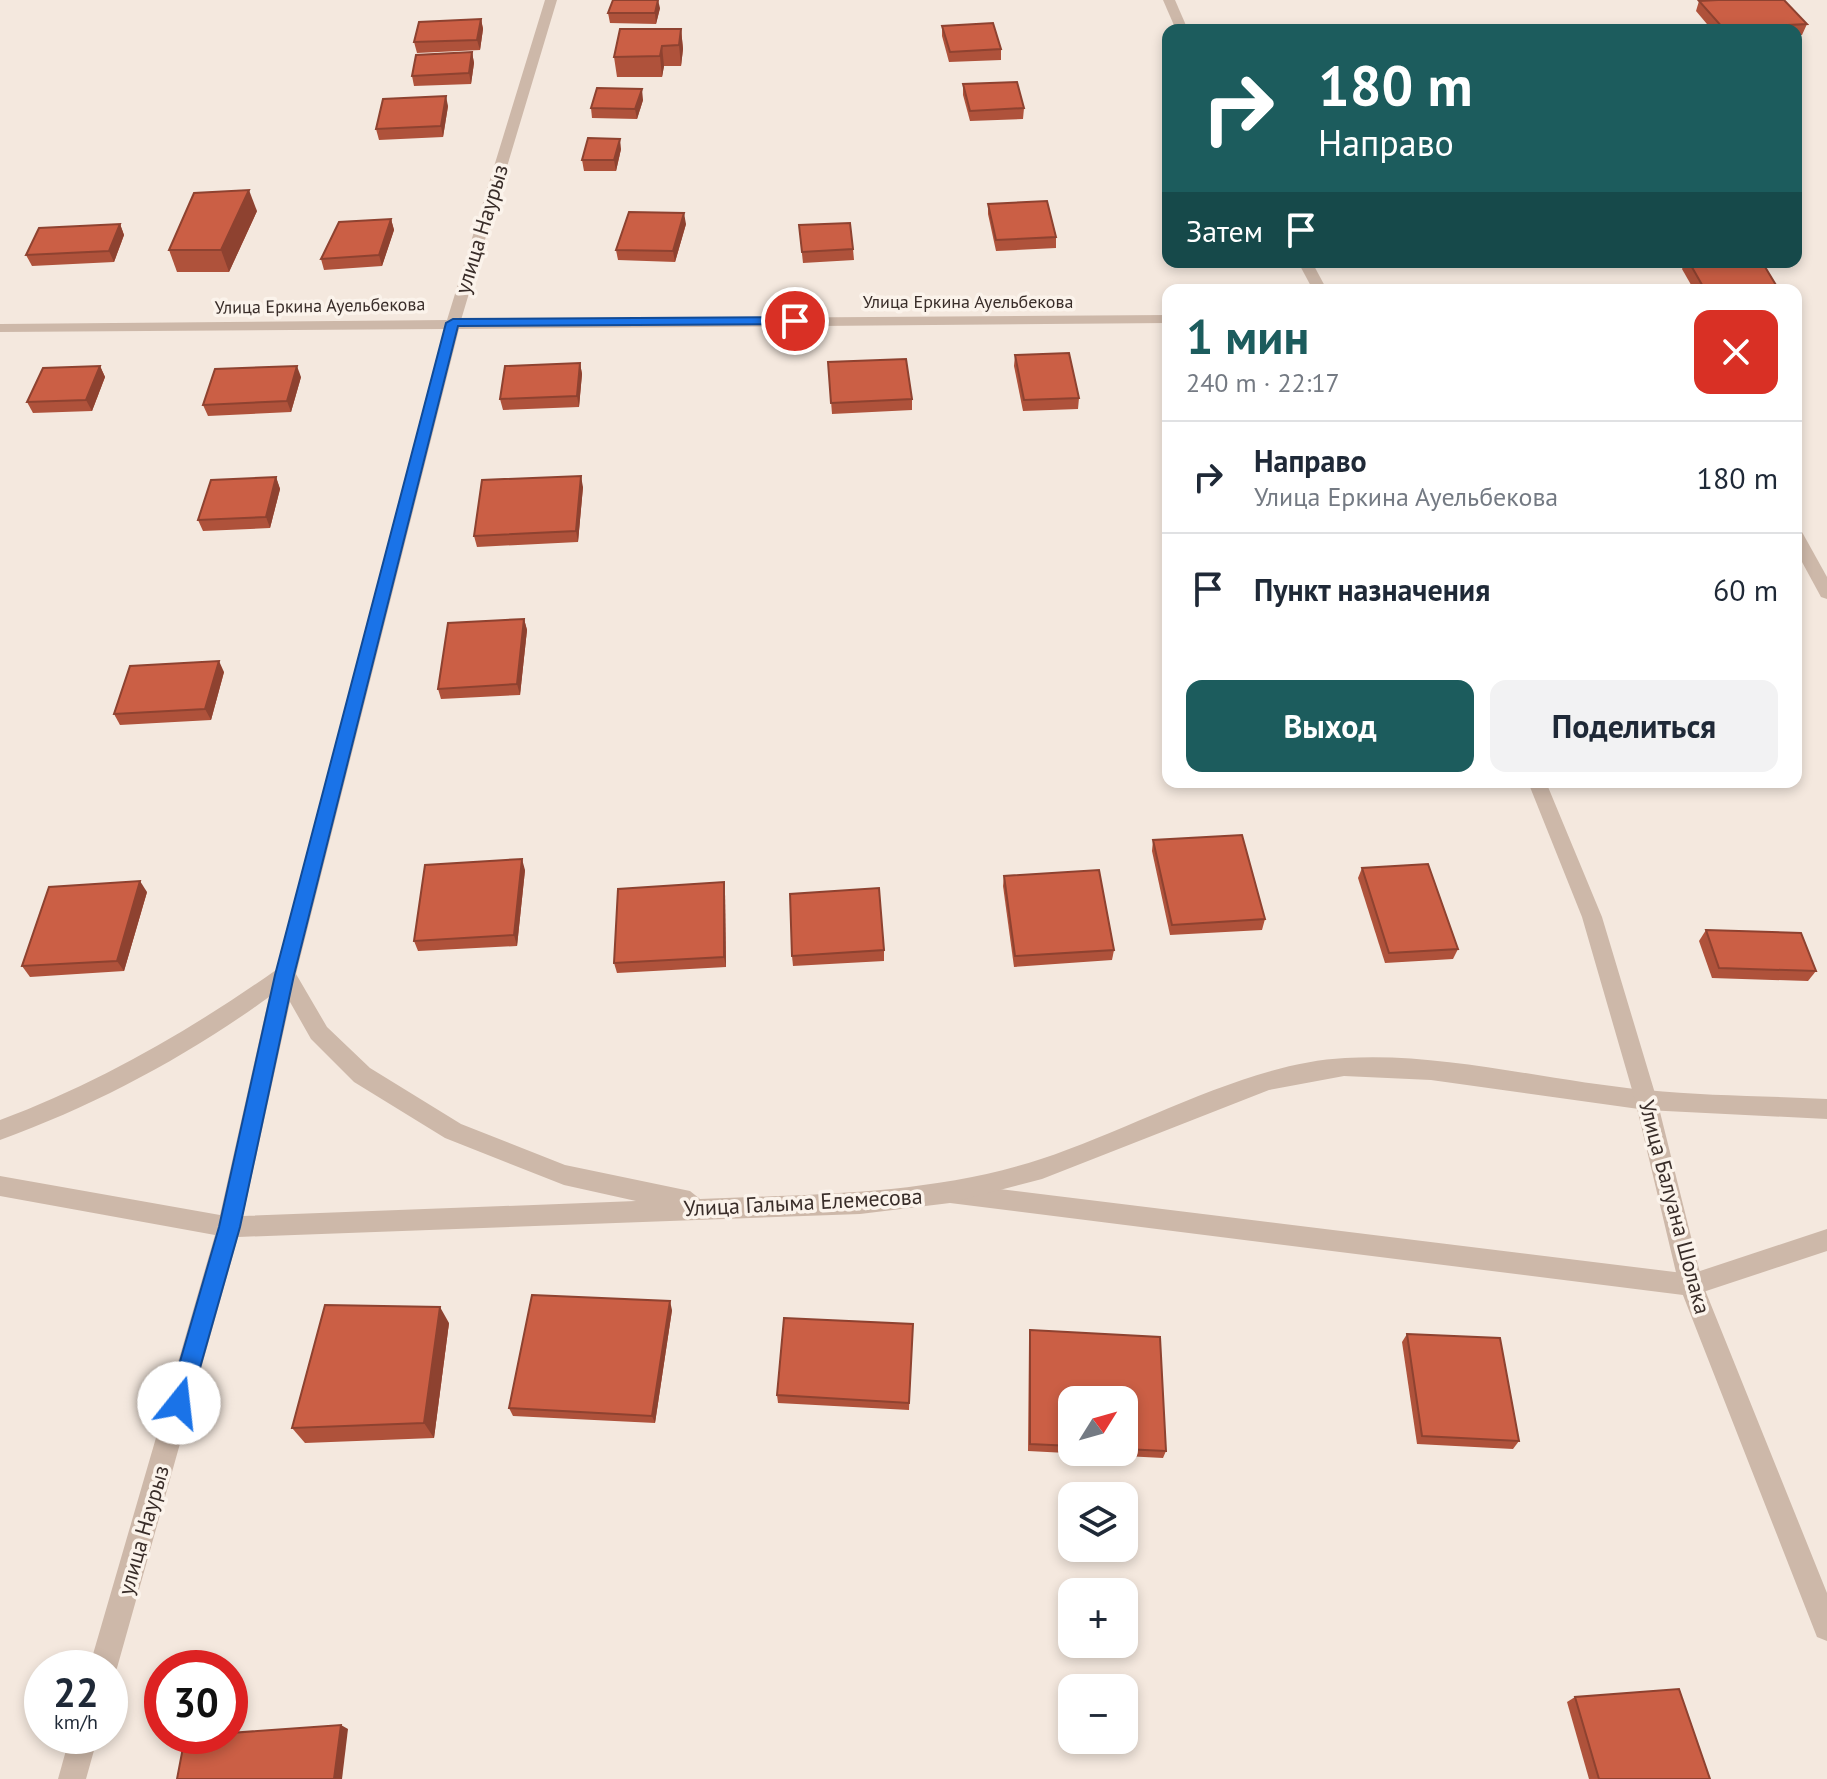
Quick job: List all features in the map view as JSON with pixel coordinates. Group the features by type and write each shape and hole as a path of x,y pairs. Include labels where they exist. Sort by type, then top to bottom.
{"street":[{"name":"улица Наурыз","path":"108,1650 229,1227 285,975 453,323 551,0"},
{"path":"1169,0 1179,24"},
{"name":"Улица Еркина Ауельбекова","path":"0,328 1162,319"},
{"path":"1802,547 1827,593"},
{"name":"Улица Балуана Шолака","path":"1539,788 1592,917 1646,1100 1691,1285 1827,1627"},
{"path":"0,1130 37,1117 147,1065 227,1017 285,975 319,1033 362,1075 453,1131 564,1175 718,1208"},
{"name":"Улица Галыма Елемесова","path":"0,1186 229,1227 860,1203 950,1193 1042,1169 1268,1081 1344,1067 1431,1071 1646,1100 1827,1109"},
{"path":"950,1193 1691,1285 1827,1240"},
{"path":"72,1779 79,1754"}],"building":[{"path":"613,0 658,0 655,13 608,13"},
{"path":"1784,0 1807,24 1719,24 1699,1"},
{"path":"481,19 477,40 414,42 419,22"},
{"path":"993,23 1001,49 950,52 942,26"},
{"path":"620,29 681,29 679,45 662,46 660,56 614,57"},
{"path":"472,52 469,73 412,76 416,55"},
{"path":"1017,82 1024,108 970,111 963,84"},
{"path":"597,88 642,89 635,109 591,108"},
{"path":"446,96 441,126 376,129 383,99"},
{"path":"588,138 620,139 614,160 582,160"},
{"path":"249,190 221,250 169,250 194,193"},
{"path":"1047,201 1056,237 996,240 988,204"},
{"path":"629,212 684,213 673,251 616,250"},
{"path":"391,219 379,255 321,259 339,222"},
{"path":"850,223 853,249 802,252 799,225"},
{"path":"120,224 109,251 26,255 39,228"},
{"path":"1692,268 1766,268 1775,284 1702,284"},
{"path":"1069,353 1079,398 1024,400 1015,355"},
{"path":"906,359 912,399 831,403 828,362"},
{"path":"580,363 577,396 500,399 505,366"},
{"path":"100,366 86,400 27,402 43,368"},
{"path":"297,366 287,401 203,405 215,369"},
{"path":"581,476 576,531 474,536 482,480"},
{"path":"276,477 266,517 198,520 211,480"},
{"path":"524,619 517,684 438,689 448,623"},
{"path":"219,661 205,709 114,714 130,666"},
{"path":"1242,835 1265,919 1172,925 1153,840"},
{"path":"522,859 514,935 414,941 425,865"},
{"path":"1428,864 1458,949 1389,953 1362,868"},
{"path":"1099,870 1114,950 1015,956 1004,876"},
{"path":"140,881 117,961 22,966 49,887"},
{"path":"724,882 724,957 614,963 618,889"},
{"path":"879,888 884,950 792,956 790,894"},
{"path":"1706,930 1801,933 1816,971 1719,968"},
{"path":"532,1295 670,1301 652,1416 509,1408"},
{"path":"325,1305 440,1307 424,1423 292,1428"},
{"path":"784,1318 913,1324 909,1403 777,1395"},
{"path":"1030,1330 1160,1337 1166,1451 1138,1450 1138,1386 1058,1386 1058,1445 1030,1444"},
{"path":"1407,1334 1500,1338 1519,1441 1422,1436"},
{"path":"1679,1689 1710,1779 1599,1779 1575,1697"},
{"path":"341,1725 334,1779 177,1779 182,1754 248,1754 248,1732"}],"route":[{"path":"179,1403 229,1227 285,975 453,323 795,321"}]}
